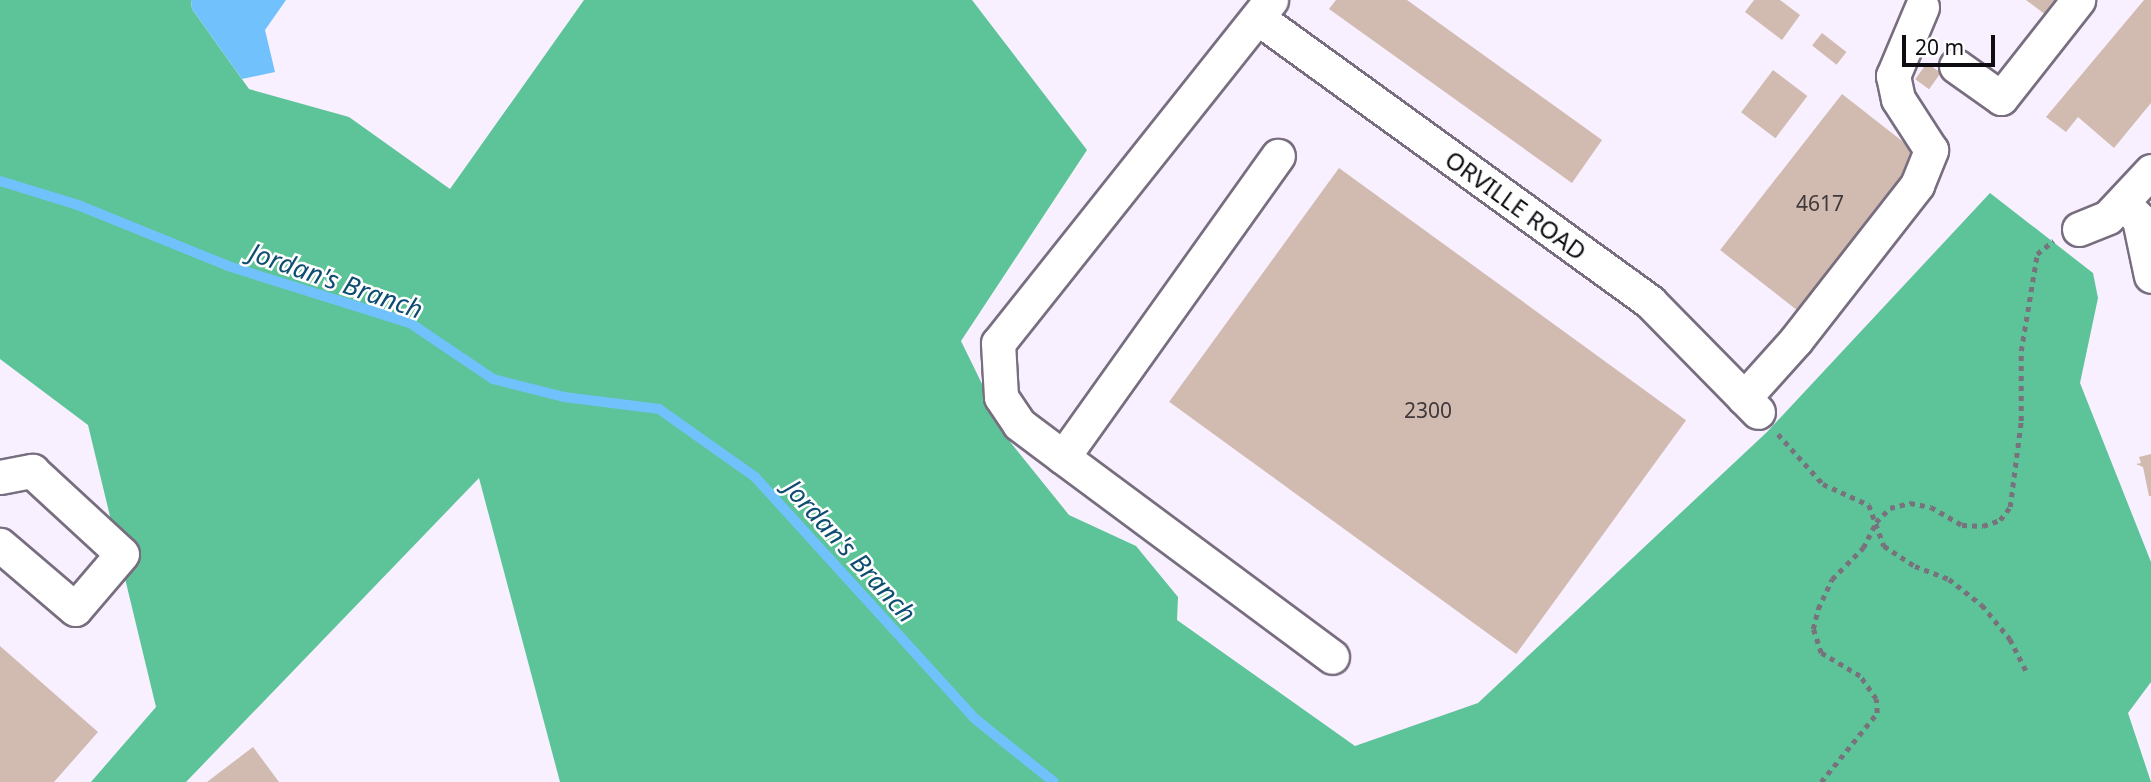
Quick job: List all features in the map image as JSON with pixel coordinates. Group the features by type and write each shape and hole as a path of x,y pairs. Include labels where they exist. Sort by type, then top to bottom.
{"street":[{"path":"1956,66 2001,98 2078,0"},
{"path":"1751,405 1796,340 1917,185 1931,150 1898,99 1893,76 1921,2"},
{"path":"1265,9 998,343 1001,397 1019,424 1332,657"},
{"name":"ORVILLE ROAD","path":"1265,9 1650,302 1751,405"},
{"path":"1062,457 1279,156"},
{"path":"2079,229 2108,217 2151,171"},
{"path":"2123,203 2139,219 2151,276"},
{"path":"0,477 32,471 122,554 75,609 0,545"}],"path":[{"path":"1821,782 1877,713 1871,688 1821,653 1813,629 1832,579 1863,548 1876,522 1890,508 1910,503 1931,507 1962,525 1983,526 2000,520 2010,507 2021,421 2021,351 2037,254 2052,241 2079,229"},
{"path":"1751,405 1823,484 1869,505 1884,546 1915,566 1949,579 1982,605 2010,639 2028,674"}],"green space":[{"path":"0,0 191,0 192,9 249,89 349,117 450,189 584,0 972,0 1087,150 961,341 1011,443 1069,515 1136,546 1178,597 1177,620 1355,746 1478,703 1767,432 1990,193 2093,273 2098,298 2080,383 2151,562 2151,682 2128,713 2151,782 560,782 479,478 186,782 91,782 156,707 88,425 0,359"}],"water":[{"path":"191,0 286,0 265,30 275,72 242,79 192,9"}],"building":[{"path":"1336,0 1407,0 1602,140 1572,183 1329,9"},
{"path":"1754,0 1780,0 1800,15 1782,40 1745,12"},
{"path":"2026,0 2064,0 2050,18"},
{"path":"2144,0 2151,0 2151,103 2114,148 2078,117 2066,132 2046,117"},
{"path":"1822,33 1846,52 1837,65 1812,46"},
{"path":"1927,63 1941,73 1929,89 1915,79"},
{"path":"1773,70 1807,96 1775,138 1741,112"},
{"path":"1842,94 1920,155 1798,311 1720,250"},
{"path":"1339,168 1686,420 1516,654 1169,402"},
{"path":"2151,454 2149,496 2143,467 2136,464 2141,463 2139,457"},
{"path":"0,646 98,732 54,782 0,782"},
{"path":"253,747 279,782 207,782"}],"waterway":[{"name":"Jordan's Branch","path":"0,181 78,205 228,266 410,323 493,379 564,397 659,409 755,477 974,718 1054,782"}]}
